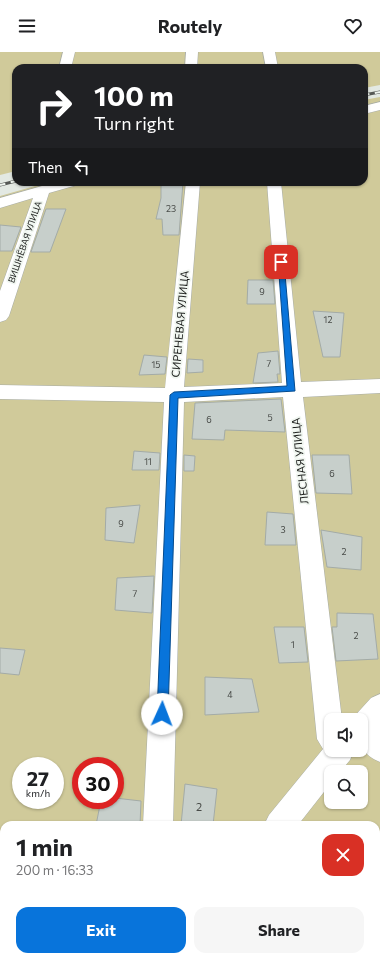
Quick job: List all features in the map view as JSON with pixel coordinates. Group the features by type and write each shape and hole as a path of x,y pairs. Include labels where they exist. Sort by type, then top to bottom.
{"street":[{"path":"66,64 69,52"},
{"path":"191,64 192,52"},
{"path":"269,52 271,64"},
{"path":"368,109 380,106"},
{"path":"0,202 57,186"},
{"name":"СИРЕНЕВАЯ УЛИЦА","path":"158,821 174,395 193,186"},
{"name":"ЛЕСНАЯ УЛИЦА","path":"274,186 292,389 330,713"},
{"name":"ВИШНЁВАЯ УЛИЦА","path":"0,316 42,190"},
{"path":"0,392 174,395 380,386"},
{"path":"368,720 380,748"},
{"path":"282,821 328,757"}],"shaded area":[{"path":"0,52 380,52 380,85 368,87 368,64 12,64 12,172 0,175"},
{"path":"380,97 380,821 0,821 0,196 35,186 368,186 368,99"}],"building":[{"path":"161,186 183,186 179,235 163,235 162,219 156,219 161,198"},
{"path":"46,209 66,209 50,252 31,252"},
{"path":"0,225 21,227 12,251 0,251"},
{"path":"248,280 273,280 275,304 247,304"},
{"path":"313,311 344,313 340,357 323,357"},
{"path":"278,351 280,374 277,374 278,382 253,383 258,353"},
{"path":"144,355 167,357 165,374 139,375"},
{"path":"188,359 203,360 203,372 187,373"},
{"path":"281,399 285,432 225,430 224,440 192,439 195,403"},
{"path":"134,451 160,453 159,470 132,470"},
{"path":"184,455 195,456 194,471 184,471"},
{"path":"312,455 349,455 352,494 316,493"},
{"path":"140,505 134,543 105,540 106,508"},
{"path":"267,512 293,514 296,545 265,545"},
{"path":"321,530 362,537 361,570 327,567"},
{"path":"154,576 152,613 115,610 117,578"},
{"path":"337,613 373,614 378,659 336,661 332,627 337,627"},
{"path":"274,627 304,627 308,662 279,663"},
{"path":"0,648 25,650 19,675 0,673"},
{"path":"205,677 252,679 259,712 205,715"},
{"path":"185,784 217,789 213,821 181,821"},
{"path":"124,799 141,801 140,821 97,821 99,809 124,809"}],"railway":[{"path":"368,94 380,92"},
{"path":"0,185 12,182"}],"route":[{"path":"162,714 174,395 292,389 281,262"}]}
